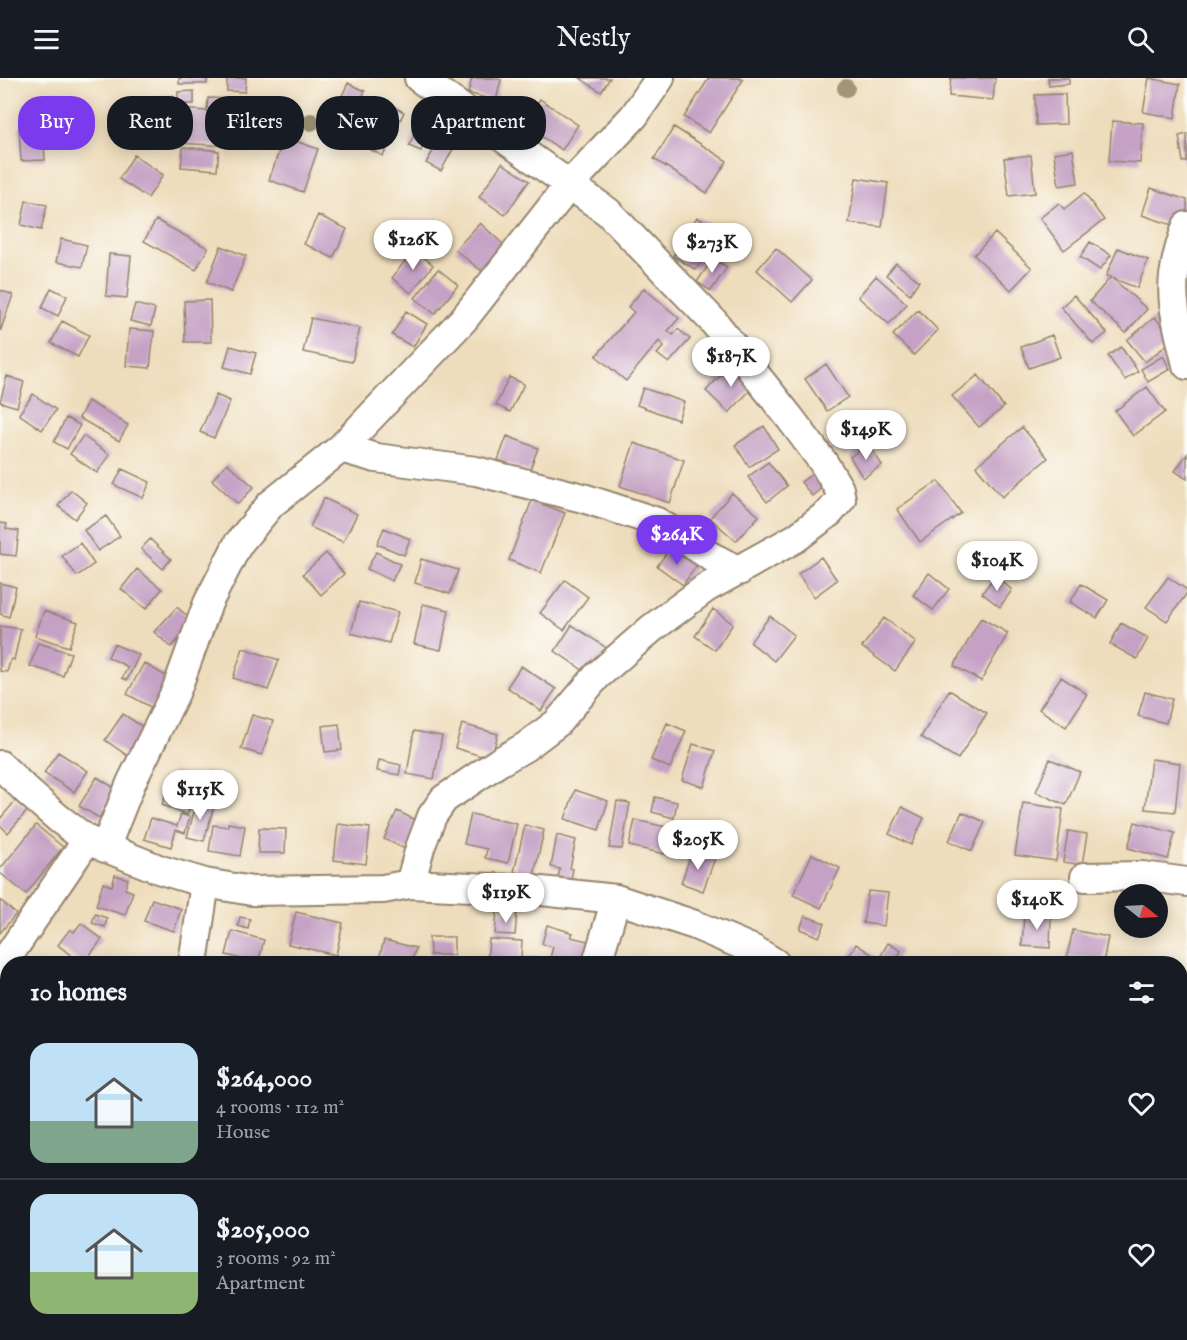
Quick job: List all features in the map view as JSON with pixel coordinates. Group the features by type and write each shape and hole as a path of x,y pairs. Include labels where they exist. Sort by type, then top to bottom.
{"street":[{"path":"410,884 432,816 444,800 557,723 597,676 651,629 706,588 796,538 830,512 841,499 839,489 823,462 712,321 608,212 419,78"},
{"path":"8,956 96,844 131,783 176,691 208,603 238,544 271,504 341,448 463,320 570,184 634,116 660,78"},
{"path":"1187,226 1173,278 1174,305 1187,365"},
{"path":"341,448 376,458 476,471 583,498 657,522 710,556 739,571"},
{"path":"0,765 43,805 96,844 161,870 205,883 252,891 383,889 410,884 532,890 616,899 695,925 763,956"},
{"path":"1086,877 1142,876 1187,882"},
{"path":"194,956 205,883"},
{"path":"599,956 616,899"}],"building":[{"path":"179,78 207,78 207,84 179,84"},
{"path":"227,78 246,78 245,92 227,91"},
{"path":"472,78 501,80 497,96 478,96 468,93"},
{"path":"580,78 610,78 601,92"},
{"path":"709,78 743,80 709,133 684,117"},
{"path":"951,78 995,78 993,100 949,96"},
{"path":"1048,78 1069,78 1069,84 1049,86"},
{"path":"1149,78 1180,84 1175,118 1143,112"},
{"path":"348,83 365,91 363,96 342,96"},
{"path":"194,91 194,104 193,96 178,96 178,92"},
{"path":"1065,94 1066,124 1036,125 1035,95"},
{"path":"546,103 578,125 562,150 546,139"},
{"path":"193,110 205,111 205,145 193,144"},
{"path":"399,110 404,112 399,122"},
{"path":"1112,121 1143,123 1140,163 1109,161"},
{"path":"674,127 727,161 707,193 654,159"},
{"path":"1187,134 1187,162 1183,162 1179,136"},
{"path":"304,144 318,150 303,192 269,180 279,150 304,150"},
{"path":"193,148 219,151 217,170 181,167 183,150 193,150"},
{"path":"20,150 44,150 45,160 21,161"},
{"path":"371,150 386,150 383,156"},
{"path":"434,150 453,150 441,171 426,163"},
{"path":"1073,150 1078,183 1059,186 1054,153"},
{"path":"134,155 163,175 148,198 119,179"},
{"path":"1031,155 1035,193 1009,196 1004,158"},
{"path":"502,163 529,181 505,215 479,197"},
{"path":"856,178 888,183 882,227 849,223"},
{"path":"1151,188 1187,200 1187,211 1181,228 1142,215"},
{"path":"1084,193 1104,220 1064,250 1040,218 1059,203 1064,209"},
{"path":"26,201 47,205 41,230 21,225"},
{"path":"318,215 347,229 333,258 304,244"},
{"path":"697,217 720,231 696,270 673,256"},
{"path":"156,220 208,248 196,270 144,241"},
{"path":"480,223 505,246 482,271 455,250"},
{"path":"995,233 1032,268 1011,290 974,255"},
{"path":"61,239 87,245 82,267 56,262"},
{"path":"1090,242 1111,255 1100,270 1080,257"},
{"path":"221,246 246,256 231,292 207,282"},
{"path":"776,248 812,280 792,302 757,270"},
{"path":"1118,248 1148,260 1137,288 1112,278 1147,309 1126,333 1090,301 1111,277 1106,276"},
{"path":"414,249 433,265 411,293 392,278"},
{"path":"109,254 131,256 127,298 106,296"},
{"path":"713,258 727,267 711,291 697,282"},
{"path":"896,263 919,281 910,294 886,275"},
{"path":"438,269 458,285 435,314 415,298"},
{"path":"876,276 907,304 889,324 858,297"},
{"path":"51,288 67,296 58,316 42,308"},
{"path":"644,288 679,318 668,331 673,335 678,329 690,339 669,363 657,354 664,346 659,341 626,381 596,356 634,312 628,307"},
{"path":"0,290 13,295 0,332"},
{"path":"1074,295 1107,333 1093,344 1061,307"},
{"path":"210,300 211,342 185,342 184,301"},
{"path":"135,304 155,309 151,326 130,321"},
{"path":"918,310 938,330 914,355 893,335"},
{"path":"406,311 427,324 413,347 392,335"},
{"path":"1155,317 1173,340 1145,362 1127,340"},
{"path":"311,318 360,328 352,362 303,352"},
{"path":"62,321 89,335 78,357 51,343"},
{"path":"129,329 154,331 150,368 126,366"},
{"path":"1052,335 1060,357 1029,368 1021,347"},
{"path":"230,346 256,353 250,374 224,367"},
{"path":"1121,347 1138,371 1125,380 1108,356"},
{"path":"1163,356 1170,369 1148,382 1141,369"},
{"path":"732,363 755,385 729,413 706,391"},
{"path":"826,364 848,397 827,411 805,379"},
{"path":"978,375 1004,407 979,427 952,396"},
{"path":"7,376 24,382 17,407 0,402"},
{"path":"509,377 524,384 510,412 496,405"},
{"path":"1147,387 1165,412 1133,436 1115,411"},
{"path":"643,388 684,402 678,420 637,405"},
{"path":"33,394 56,410 42,430 19,414"},
{"path":"216,395 230,401 214,438 200,432"},
{"path":"88,401 128,425 119,441 79,418"},
{"path":"66,418 80,425 67,449 54,442"},
{"path":"764,426 778,449 749,467 735,445"},
{"path":"1022,427 1048,458 1002,497 976,466"},
{"path":"83,436 110,455 97,473 70,454"},
{"path":"507,436 538,448 529,472 498,460"},
{"path":"634,443 684,460 670,503 620,486"},
{"path":"868,444 882,465 863,478 850,457"},
{"path":"1187,454 1187,479 1175,471"},
{"path":"768,462 787,486 767,502 748,477"},
{"path":"227,463 254,487 238,504 212,480"},
{"path":"820,468 830,481 812,496 801,482"},
{"path":"122,469 150,482 143,498 114,485"},
{"path":"938,481 961,513 920,542 897,509"},
{"path":"71,490 87,503 75,519 58,506"},
{"path":"732,493 759,516 736,541 710,518"},
{"path":"324,498 357,514 343,542 310,527"},
{"path":"532,500 565,513 541,573 509,560"},
{"path":"106,516 120,536 98,551 84,530"},
{"path":"0,523 7,524 6,529 19,531 16,556 0,554"},
{"path":"384,528 410,539 404,555 377,544"},
{"path":"150,539 171,559 163,569 141,549"},
{"path":"80,543 94,564 77,576 62,556"},
{"path":"671,547 697,565 683,585 657,566"},
{"path":"376,552 400,564 392,581 367,569"},
{"path":"326,553 344,574 321,595 303,574"},
{"path":"821,557 837,580 814,597 798,574"},
{"path":"421,559 458,570 450,594 415,583"},
{"path":"137,569 162,589 146,609 121,589"},
{"path":"929,573 949,589 933,610 913,595"},
{"path":"995,576 1012,590 1000,607 982,593"},
{"path":"1168,577 1187,590 1187,593 1167,621 1146,607"},
{"path":"565,580 588,597 564,630 540,613"},
{"path":"0,583 16,587 9,617 0,614"},
{"path":"1081,584 1108,600 1097,618 1070,602"},
{"path":"359,602 398,612 389,643 351,633"},
{"path":"423,604 449,610 441,650 414,644"},
{"path":"177,607 194,622 171,647 154,632"},
{"path":"713,609 733,624 715,650 695,636"},
{"path":"44,611 78,622 69,647 35,636"},
{"path":"770,616 794,635 774,661 750,642"},
{"path":"884,618 916,642 895,671 862,647"},
{"path":"981,618 1008,633 981,681 954,666"},
{"path":"1121,623 1148,638 1137,659 1110,644"},
{"path":"572,625 608,649 590,675 555,651"},
{"path":"0,626 21,629 14,660 11,659 7,672 0,671"},
{"path":"38,643 71,653 63,676 30,666"},
{"path":"114,644 139,655 127,680 122,678 128,667 108,657"},
{"path":"243,648 279,660 268,690 233,678"},
{"path":"144,663 169,678 152,708 127,694"},
{"path":"521,666 556,689 541,711 507,687"},
{"path":"1061,677 1087,694 1066,727 1039,709"},
{"path":"949,690 987,713 958,759 921,737"},
{"path":"1145,692 1172,699 1166,723 1138,716"},
{"path":"123,714 146,729 128,756 105,740"},
{"path":"252,715 273,721 262,755 241,749"},
{"path":"667,723 686,731 670,768 651,760"},
{"path":"339,724 342,750 325,752 322,726"},
{"path":"462,724 498,734 491,759 455,748"},
{"path":"414,731 442,736 434,779 407,774"},
{"path":"693,744 715,751 704,787 682,780"},
{"path":"58,752 88,771 74,792 44,773"},
{"path":"1050,759 1080,772 1066,805 1036,792"},
{"path":"1151,759 1180,763 1175,812 1145,809"},
{"path":"379,760 401,765 399,775 377,771"},
{"path":"173,772 199,782 187,815 162,805"},
{"path":"204,772 218,776 213,791 199,787"},
{"path":"97,777 116,789 99,818 79,806"},
{"path":"575,790 608,801 599,830 565,819"},
{"path":"655,797 677,802 674,818 652,812"},
{"path":"16,800 28,810 8,833 0,825 0,819"},
{"path":"197,801 214,806 204,841 187,837"},
{"path":"617,801 630,803 622,849 609,848"},
{"path":"1023,803 1063,809 1056,861 1015,855"},
{"path":"902,807 924,818 911,845 889,834"},
{"path":"397,811 422,823 409,851 384,839"},
{"path":"962,812 985,822 972,851 949,841"},
{"path":"181,814 190,817 185,833 176,830 171,847 144,839 151,818 177,826"},
{"path":"471,814 517,824 508,863 485,858 487,849 464,844"},
{"path":"635,820 671,828 665,854 629,846"},
{"path":"1135,822 1175,833 1168,859 1128,848"},
{"path":"228,823 245,826 240,856 209,851 213,825 228,827"},
{"path":"338,824 370,828 366,864 334,860"},
{"path":"36,825 63,847 26,894 0,873 0,869"},
{"path":"525,825 544,830 534,876 514,872"},
{"path":"259,828 286,829 285,853 258,853"},
{"path":"1068,831 1087,834 1082,865 1063,862"},
{"path":"557,835 576,840 570,868 573,869 571,880 558,877 560,869 551,867"},
{"path":"692,851 715,858 703,891 681,883"},
{"path":"812,854 840,868 821,908 793,895"},
{"path":"115,875 128,879 125,889 133,892 125,915 96,906 103,883 112,886"},
{"path":"868,891 888,893 884,926 863,923"},
{"path":"152,899 181,909 174,931 144,921"},
{"path":"0,900 16,914 0,933"},
{"path":"296,912 343,923 336,955 288,944"},
{"path":"497,912 517,913 515,935 495,934"},
{"path":"1024,913 1051,915 1050,948 1022,946"},
{"path":"95,914 107,918 105,927 92,923"},
{"path":"805,916 825,923 819,937 800,929"},
{"path":"240,917 250,919 248,929 238,926"},
{"path":"81,923 102,939 89,956 72,956 58,945 70,929 74,932"},
{"path":"547,925 573,933 571,937 600,944 597,956 550,956 553,947 542,944"},
{"path":"1073,930 1108,937 1104,956 1067,956"},
{"path":"232,931 264,940 260,956 226,955"},
{"path":"429,937 454,937 454,955 430,955"},
{"path":"489,939 522,941 521,956 488,956"},
{"path":"384,940 416,948 413,956 380,956"},
{"path":"888,943 901,951 898,956 881,956"},
{"path":"856,944 874,956 849,956"}]}
